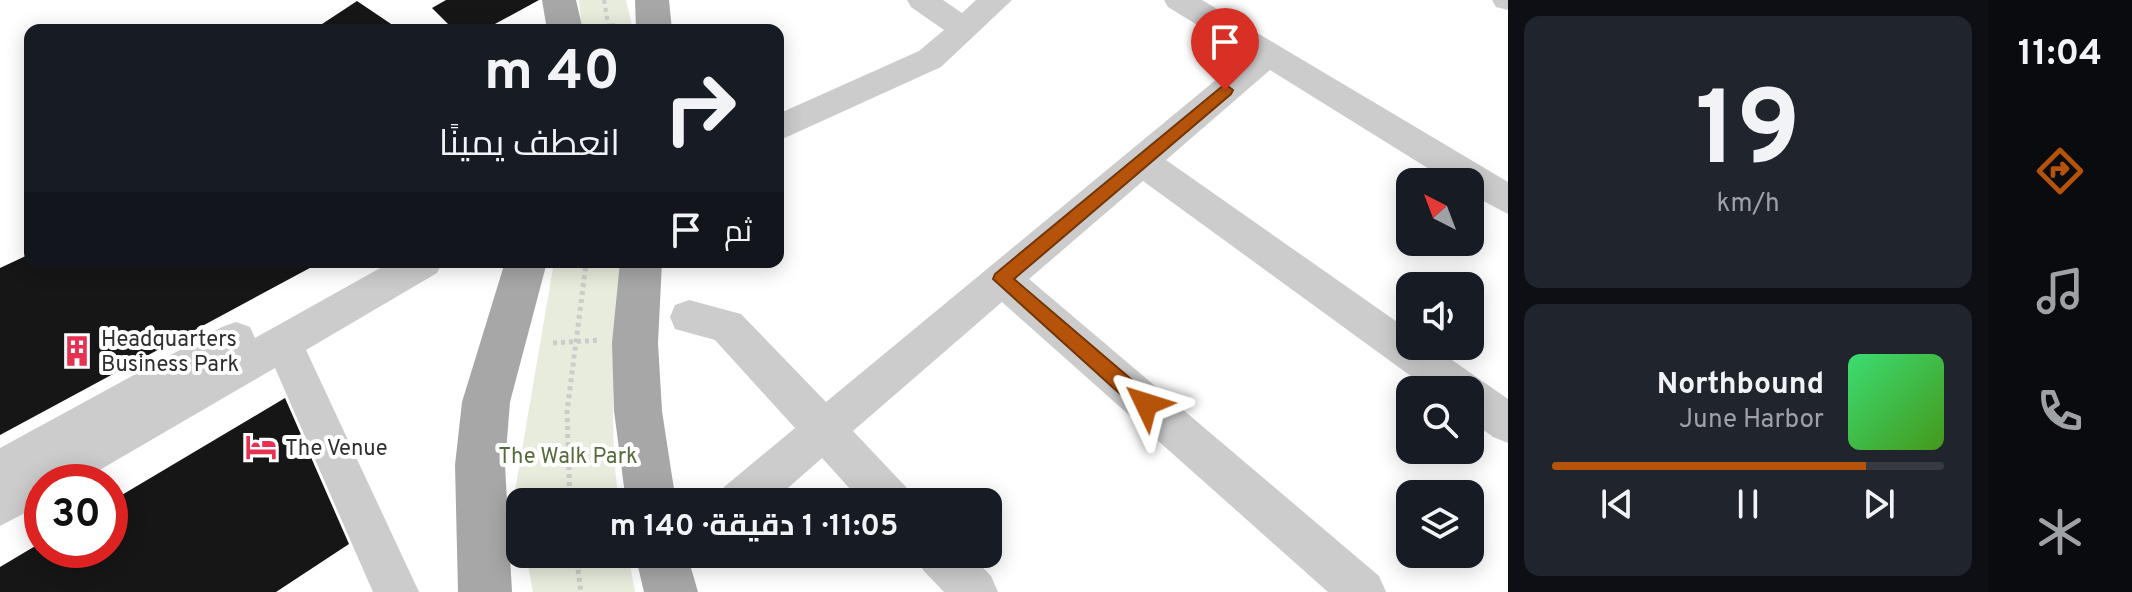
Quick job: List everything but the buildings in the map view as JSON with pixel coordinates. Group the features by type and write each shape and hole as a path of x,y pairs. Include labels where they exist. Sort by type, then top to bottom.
{"main road":[{"path":"559,0 576,24"},
{"path":"652,0 654,24"},
{"path":"485,592 480,465 486,402 524,268"},
{"path":"641,268 635,343 649,488"}],"street":[{"path":"922,0 964,29"},
{"path":"784,125 930,59 947,47 977,14 997,0"},
{"path":"1179,0 1508,200"},
{"path":"1225,0 1508,169"},
{"path":"755,488 1268,54"},
{"path":"1141,161 1442,376"},
{"path":"0,471 364,268"},
{"path":"0,504 413,268"},
{"path":"1002,279 1363,592"},
{"path":"689,317 727,326 878,488"},
{"path":"283,342 396,592"},
{"path":"1484,406 1508,423"},
{"path":"952,568 975,592"}],"path":[{"path":"604,0 611,24"},
{"path":"568,488 572,342 585,268"},
{"path":"553,343 603,340"},
{"path":"578,568 581,592"}],"green space":[{"path":"579,0 626,0 632,24 581,24"},
{"name":"The Walk Park","path":"553,268 622,268 615,352 617,488 516,488"},
{"path":"529,568 631,568 635,592 533,592"}],"place":[{"name":"Headquarters Business Park","path":"77,351"},
{"name":"The Venue","path":"261,447"}],"route":[{"path":"1146,404 1002,279 1225,90"}]}
